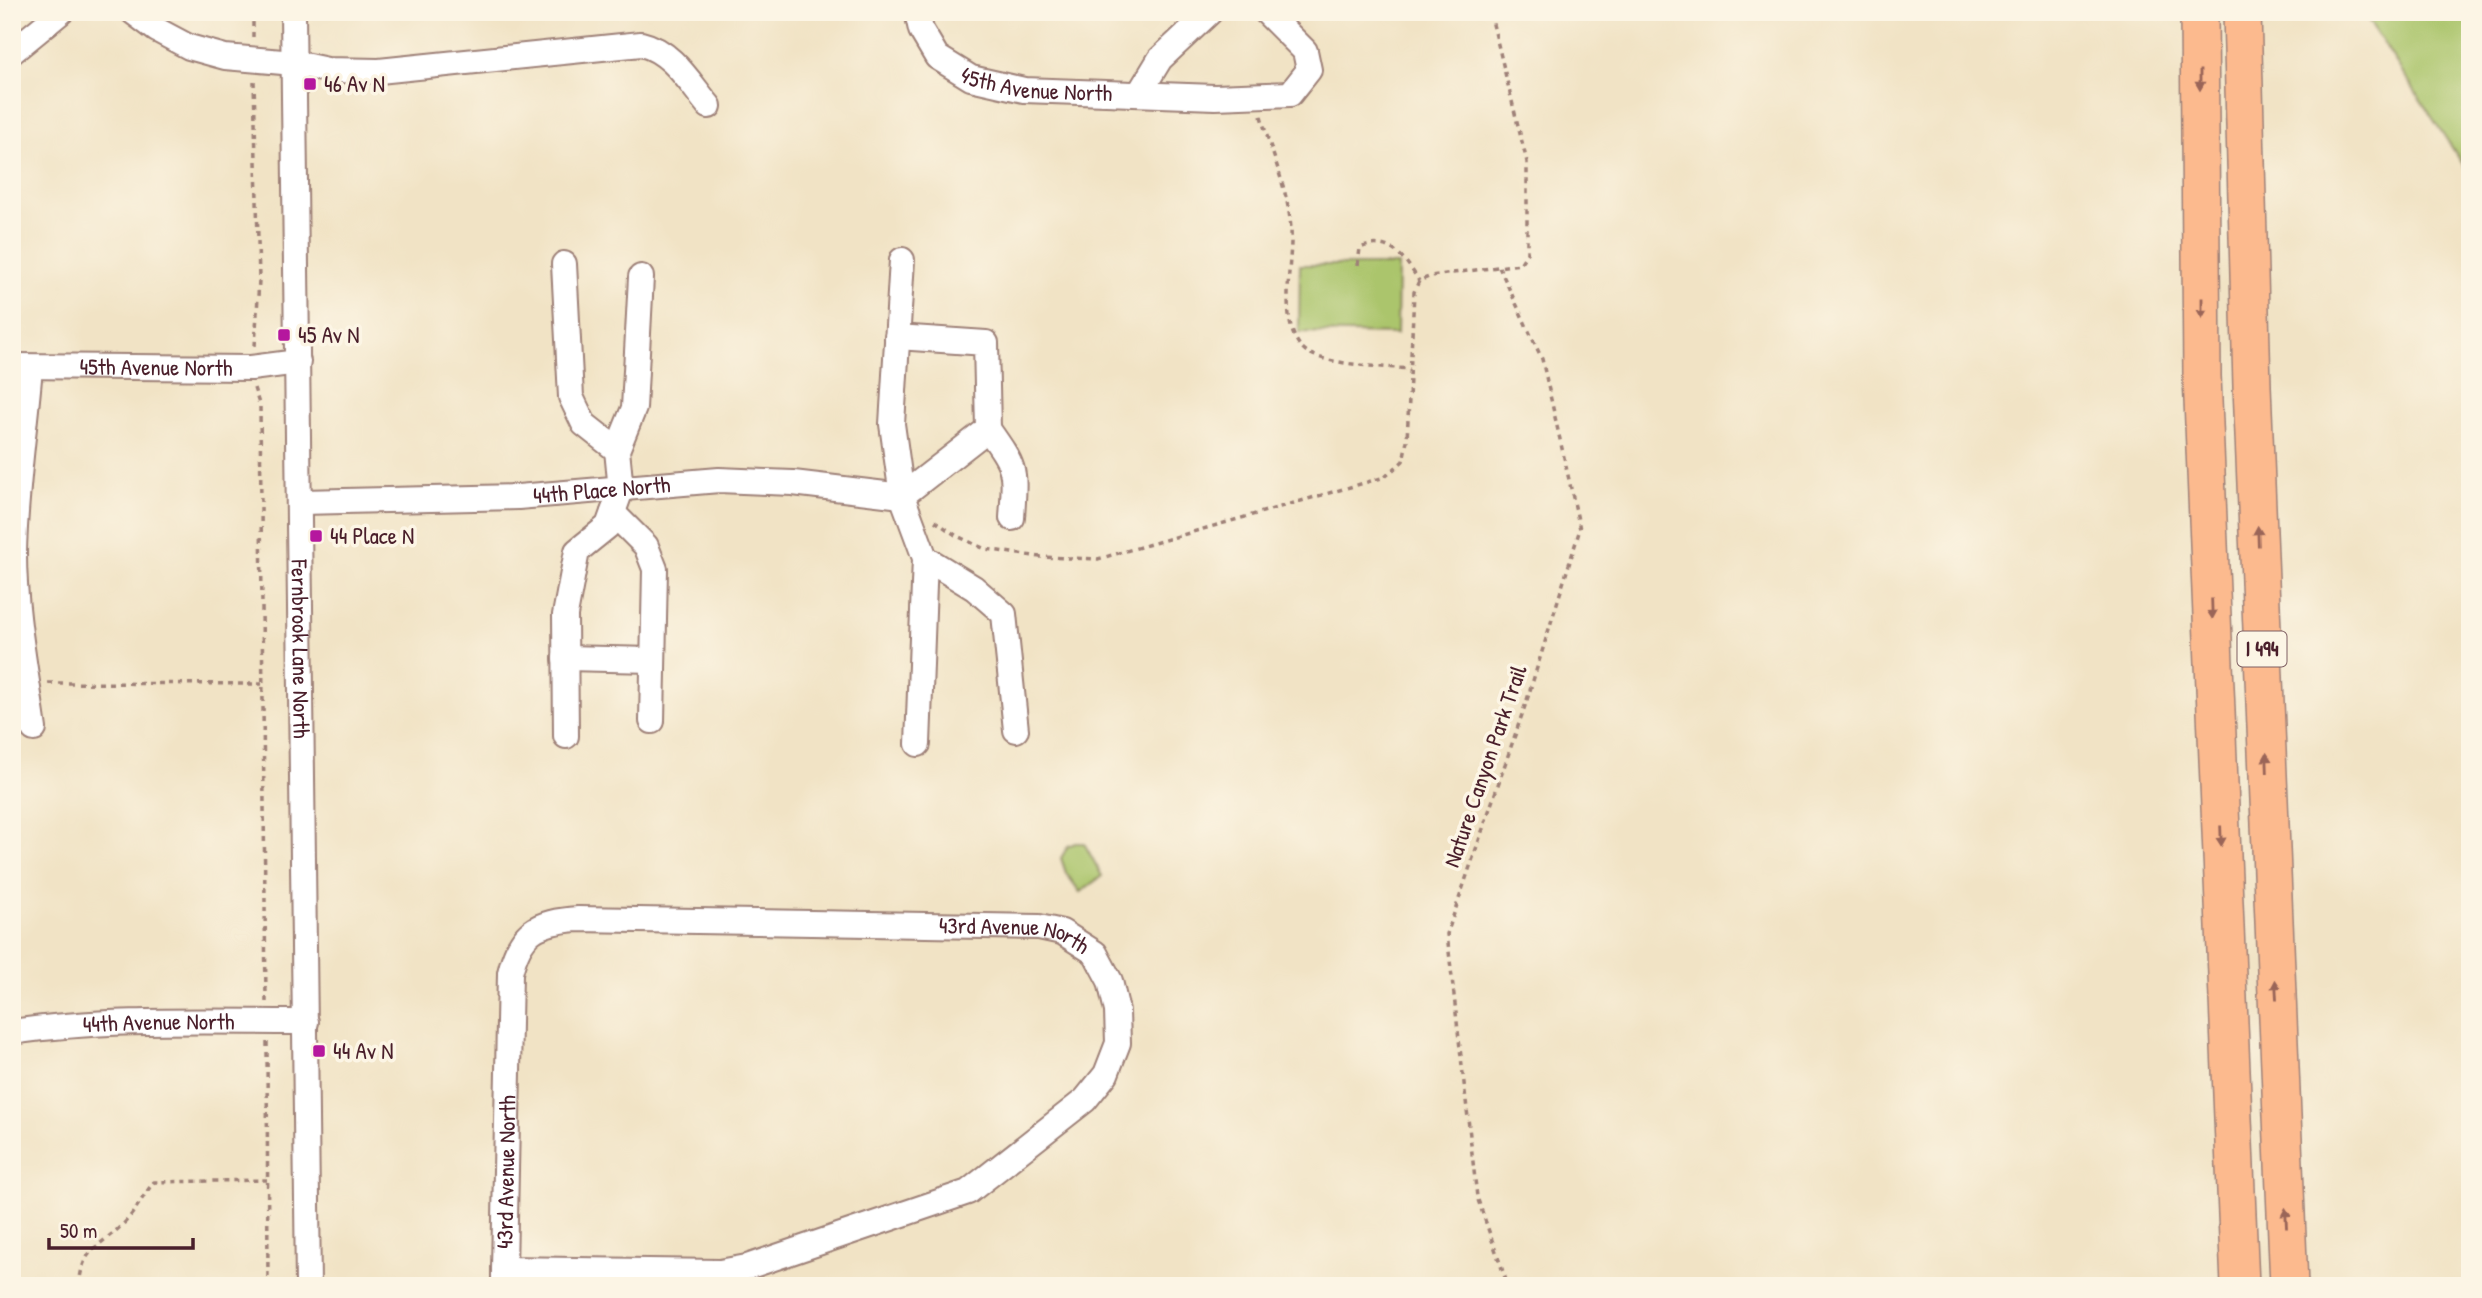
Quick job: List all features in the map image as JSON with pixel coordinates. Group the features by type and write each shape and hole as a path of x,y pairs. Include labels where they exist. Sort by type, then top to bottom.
{"highway":[{"name":"I 494","path":"2199,12 2202,376 2240,1286"},
{"name":"I 494","path":"2242,12 2251,372 2289,1286"}],"street":[{"path":"12,52 61,12"},
{"path":"133,12 157,30 189,47 225,57 294,63 327,70 379,71 641,44 655,47 668,56 709,106"},
{"name":"Fernbrook Lane North","path":"293,12 301,502 308,1286"},
{"name":"45th Avenue North","path":"917,12 921,30 937,57 971,78 1024,90 1140,92 1216,97 1290,94 1309,70 1305,51 1266,12"},
{"name":"45th Avenue North","path":"1140,92 1160,59 1210,12"},
{"path":"902,260 892,424 902,496 925,558 918,744"},
{"path":"564,264 571,397 584,424 617,450"},
{"path":"566,736 565,615 577,551 608,526 617,502 617,450 634,408 641,277"},
{"path":"897,337 986,343 988,429 1011,462 1015,474 1012,518"},
{"name":"45th Avenue North","path":"21,366 251,368 298,362"},
{"path":"21,366 23,455 17,481 15,555 17,608 34,729"},
{"path":"902,496 988,429"},
{"name":"44th Place North","path":"301,502 617,502 719,480 793,483 902,496"},
{"path":"617,502 646,546 655,569 652,721"},
{"path":"925,558 975,588 1004,614 1016,730"},
{"path":"565,658 653,660"},
{"name":"43rd Avenue North","path":"578,919 1039,926 1062,932 1094,953 1110,981 1117,1011 1118,1043 1106,1074 1085,1100 968,1192 747,1267 720,1272 504,1277 510,973 515,952 530,930 554,921 578,919"},
{"name":"44th Avenue North","path":"12,1032 73,1023 149,1020 306,1022"}],"path":[{"path":"253,12 258,312 251,368 260,407 268,1286"},
{"path":"902,496 957,537 985,549 1040,557 1098,559 1385,477 1403,461 1407,441 1414,292 1419,281 1431,276 1520,264 1527,253 1527,162 1490,12"},
{"path":"1255,95 1291,230 1290,324 1295,340 1310,354 1354,363 1410,369"},
{"path":"1358,265 1360,248 1372,243 1389,245 1406,260 1419,281"},
{"name":"Nature Canyon Park Trail","path":"1499,267 1542,359 1580,530 1527,700 1447,934 1477,1197 1508,1286"},
{"path":"28,684 262,684"},
{"path":"79,1286 81,1266 88,1251 123,1225 154,1182 267,1180"}],"green space":[{"path":"2363,12 2470,12 2470,175"},
{"path":"1300,265 1398,265 1397,334 1299,332"},
{"path":"1084,843 1102,876 1080,892 1066,873 1061,858 1068,846"}],"place":[{"name":"46 Av N","path":"310,84"},
{"name":"45 Av N","path":"284,335"},
{"name":"44 Place N","path":"316,536"},
{"name":"44 Av N","path":"319,1051"}]}
